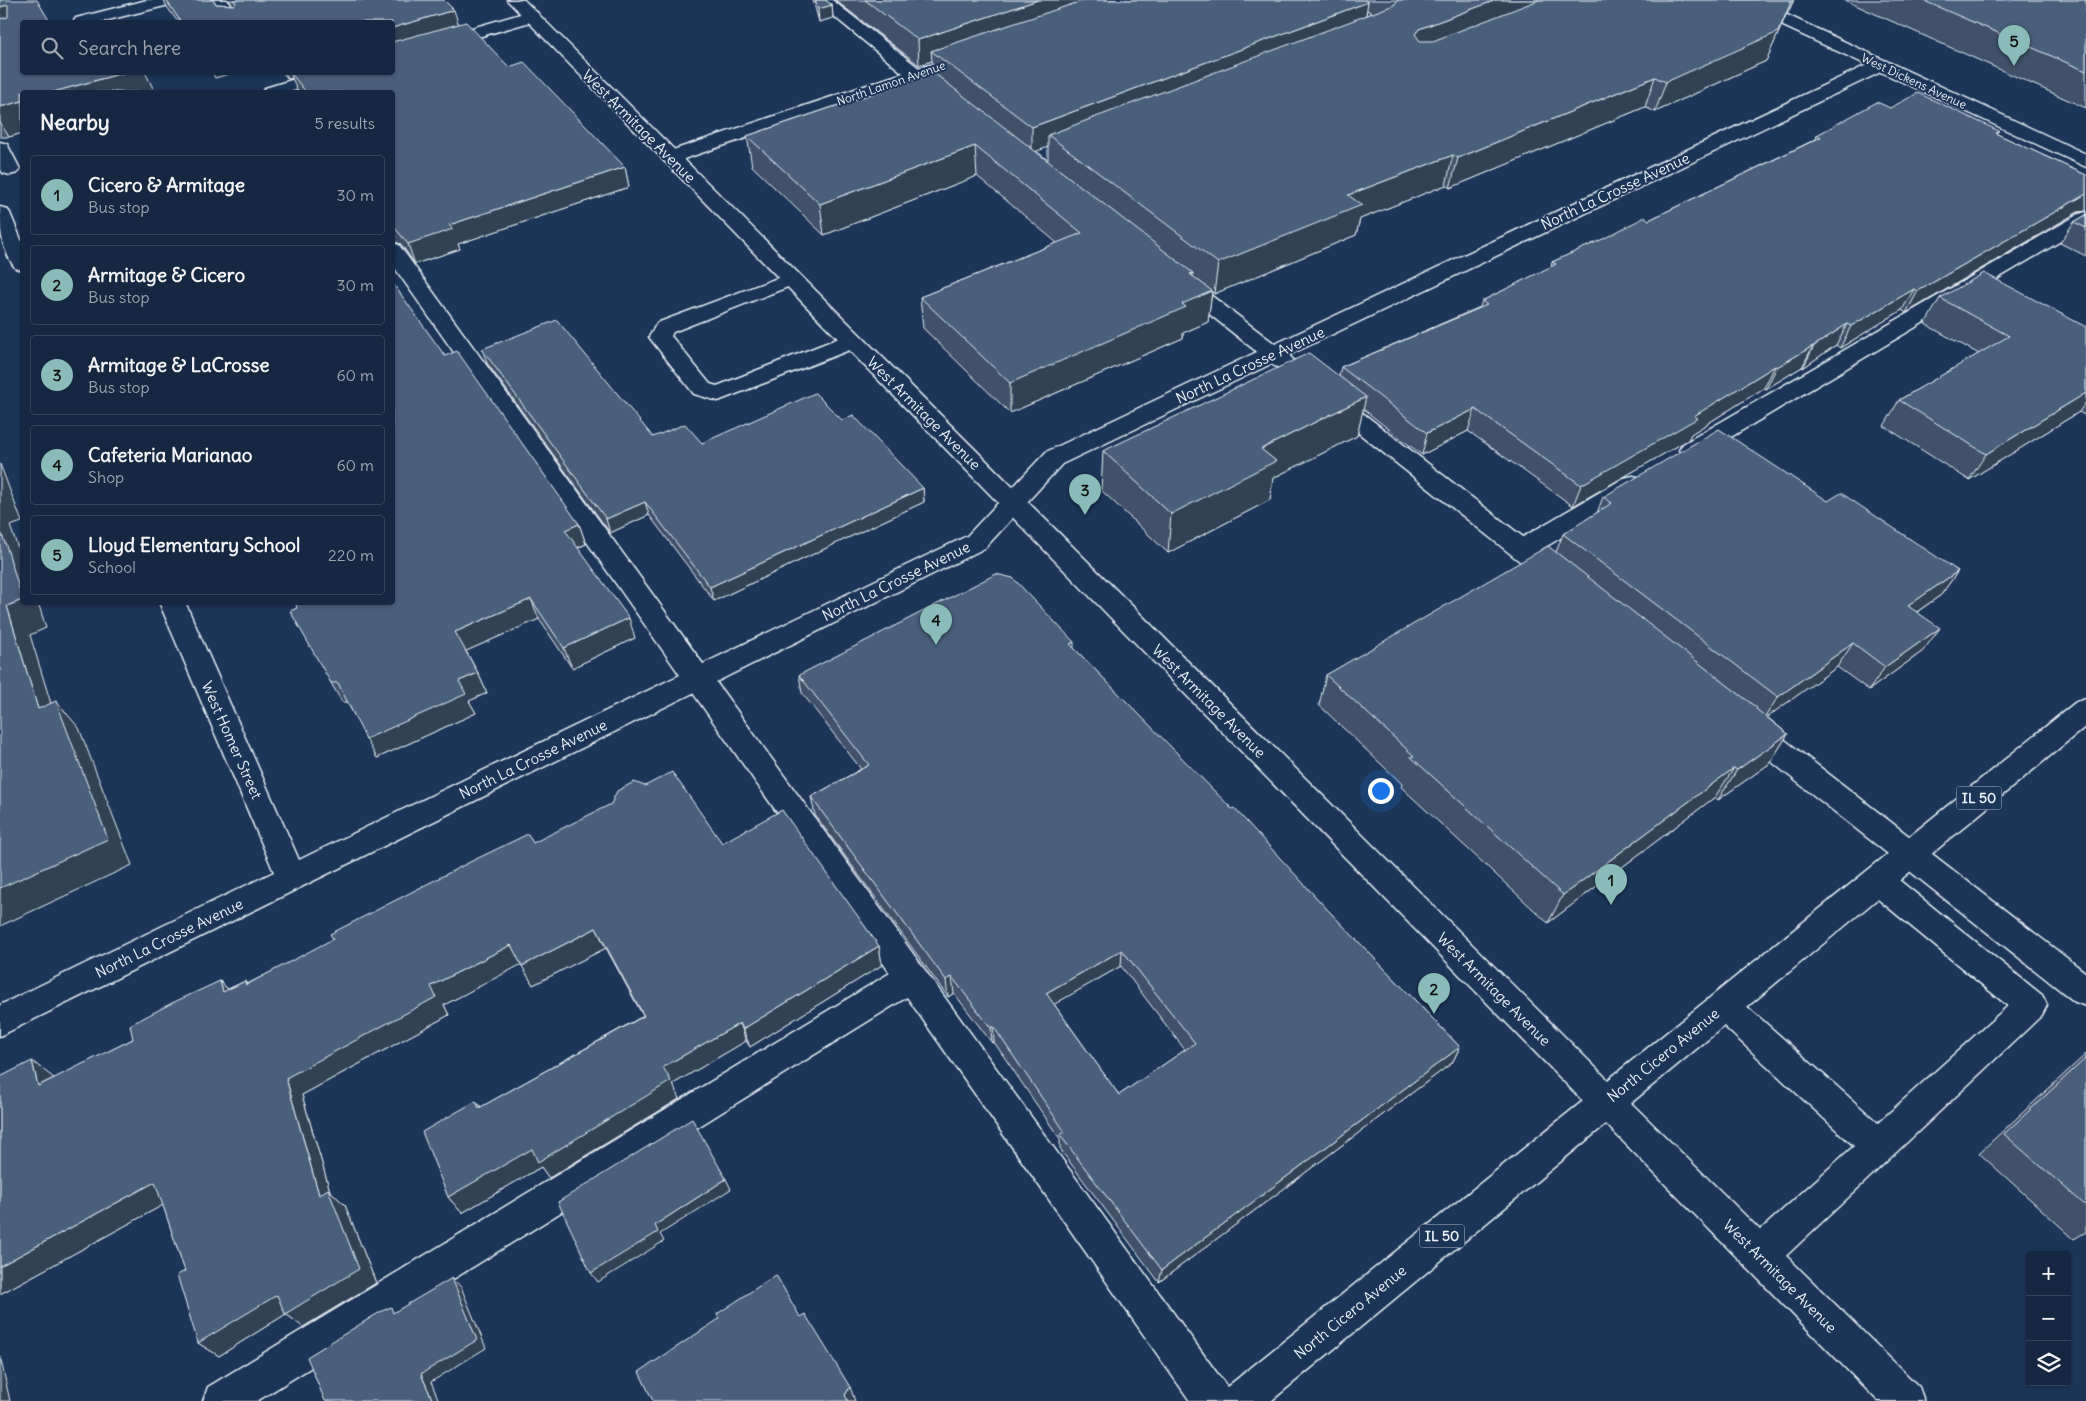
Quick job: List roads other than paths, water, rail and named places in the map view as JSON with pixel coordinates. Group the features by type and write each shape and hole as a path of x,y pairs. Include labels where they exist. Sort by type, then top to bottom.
{"street":[{"path":"90,20 167,0"},
{"path":"219,0 233,20"},
{"name":"West Armitage Avenue","path":"515,0 1606,1102 1905,1401"},
{"path":"822,0 970,117"},
{"name":"West Dickens Avenue","path":"1742,0 2086,161"},
{"path":"395,56 531,16"},
{"name":"North Lamon Avenue","path":"671,157 943,65"},
{"name":"North La Crosse Avenue","path":"0,1021 976,542 1054,458 1881,65"},
{"path":"269,75 276,90"},
{"path":"283,90 330,75"},
{"path":"0,148 11,169"},
{"path":"0,213 20,259"},
{"path":"1676,459 2086,218"},
{"path":"395,253 1213,1401"},
{"path":"1162,267 1576,592"},
{"path":"791,279 665,328 660,337 702,389 718,394 852,341"},
{"path":"1522,549 1650,474"},
{"name":"West Homer Street","path":"173,605 292,878"},
{"name":"North Cicero Avenue","path":"1241,1401 2086,710"},
{"path":"1732,714 2086,992"},
{"path":"1760,1255 2031,1005 1878,881"},
{"path":"222,1401 912,977"},
{"path":"1724,1006 1880,1146"}],"place":[{"name":"Lloyd Elementary School","path":"2014,66"},
{"name":"Armitage & LaCrosse","path":"1085,515"},
{"name":"Cafeteria Marianao","path":"936,645"},
{"name":"Cicero & Armitage","path":"1611,905"},
{"name":"Armitage & Cicero","path":"1434,1014"}]}
